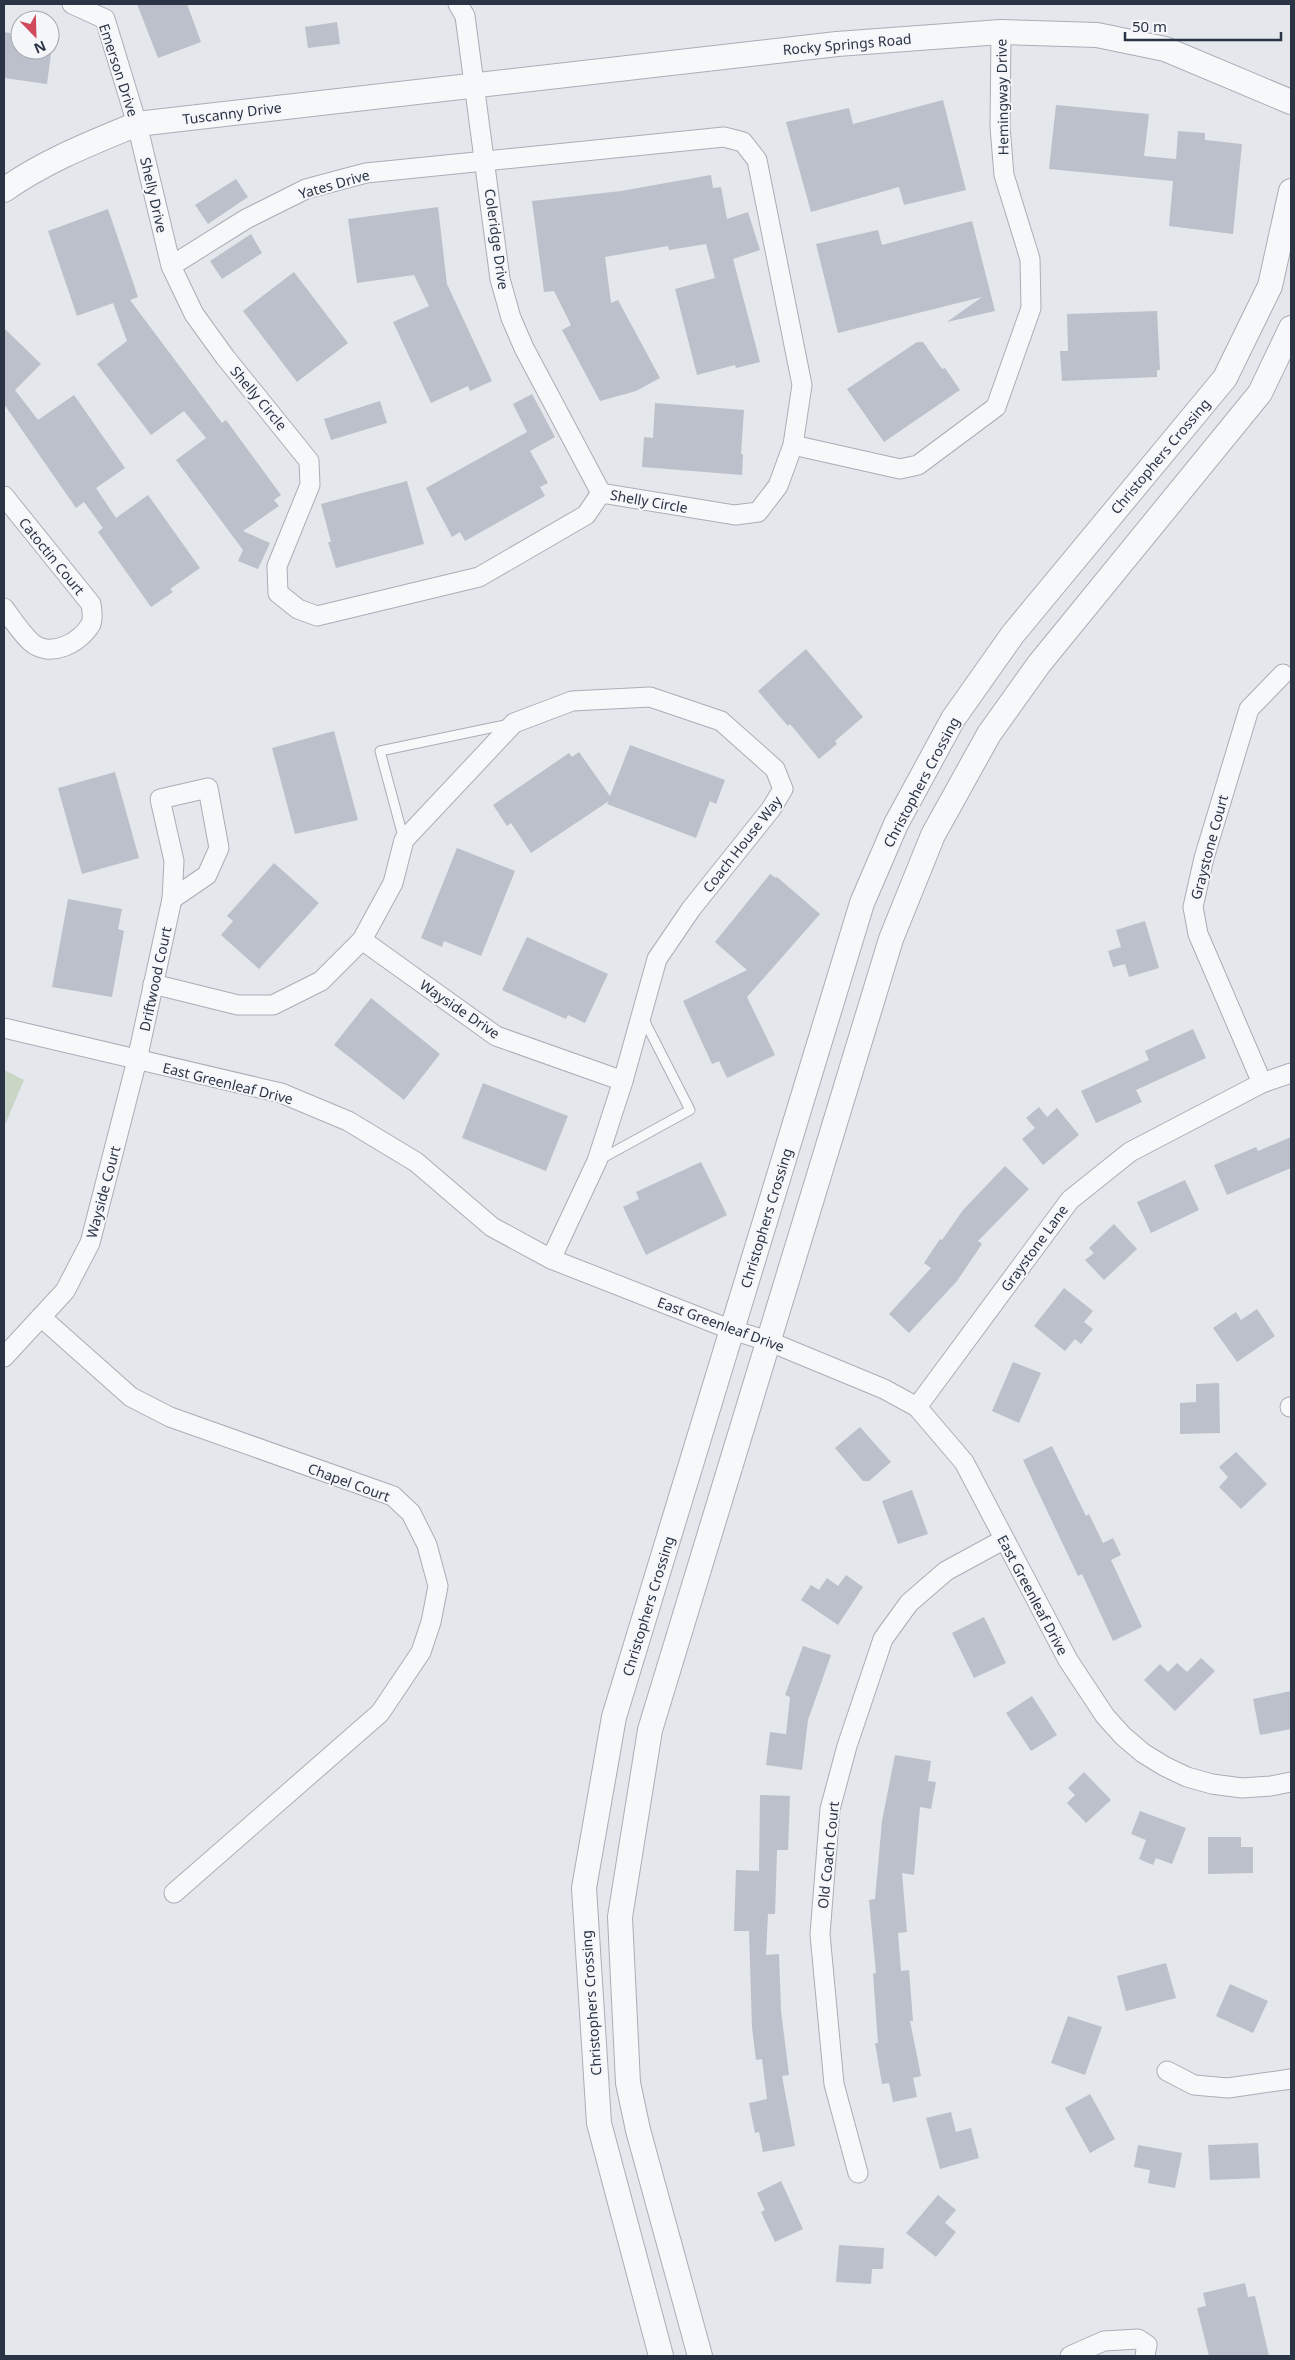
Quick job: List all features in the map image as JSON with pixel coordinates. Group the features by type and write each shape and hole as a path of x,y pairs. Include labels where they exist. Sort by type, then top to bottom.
{"street":[{"name":"Emerson Drive","path":"72,4 104,19 137,124"},
{"path":"458,4 465,16 476,84"},
{"name":"Rocky Springs Road","path":"476,84 837,44 1001,32 1097,35 1165,49 1291,102"},
{"name":"Hemingway Drive","path":"793,445 900,470 918,466 996,407 1031,308 1030,258 1004,175 1000,127 1001,32"},
{"name":"Tuscanny Drive","path":"4,190 26,174 74,150 137,124 476,84"},
{"name":"Coleridge Drive","path":"476,84 500,279 511,318 524,348 601,493"},
{"name":"Shelly Drive","path":"137,124 171,266"},
{"name":"Shelly Circle","path":"171,266 194,314 225,357 309,461 310,484 277,566 278,593 298,609 316,616 479,577 586,515 601,493 735,515 758,512 778,486 793,445 802,385 757,160 743,142 724,137 486,159"},
{"name":"Yates Drive","path":"171,266 246,219 306,189 366,173 486,159"},
{"name":"Christophers Crossing","path":"661,2356 599,2123 584,1888 614,1717 862,903 896,824 953,719 1013,634 1225,378 1270,286 1291,191"},
{"path":"700,2356 638,2130 628,2082 620,1917 650,1730 891,939 934,835 989,734 1039,664 1260,393 1291,328"},
{"name":"Catoctin Court","path":"4,496 92,604 92,622 78,640 59,648 43,648 31,643 4,608"},
{"name":"Graystone Court","path":"1262,1083 1198,934 1193,907 1204,858 1249,709 1283,674"},
{"name":"Coach House Way","path":"153,984 238,1005 273,1005 322,981 362,940 393,883 404,840 514,723 572,701 650,697 721,721 775,769 783,789 771,810 691,909 657,959 623,1081 597,1161 551,1259"},
{"name":"Driftwood Court","path":"137,1060 172,898 174,861 160,799 208,788 219,848 207,875 172,898"},
{"name":"Wayside Drive","path":"362,940 496,1036 623,1081"},
{"name":"East Greenleaf Drive","path":"4,1028 281,1093 348,1121 416,1162 492,1227 551,1259 732,1330 768,1341 884,1389 917,1407 964,1462 1068,1660 1105,1716 1123,1736 1143,1753 1179,1773 1212,1784 1242,1788 1271,1786 1291,1782"},
{"name":"Wayside Court","path":"4,1357 65,1291 90,1243 137,1060"},
{"name":"Graystone Lane","path":"917,1407 1070,1200 1130,1152 1262,1083 1291,1073"},
{"name":"Chapel Court","path":"41,1317 130,1397 170,1417 393,1496 411,1513 427,1545 438,1586 431,1622 421,1652 380,1712 174,1893"},
{"name":"Old Coach Court","path":"858,2173 834,2084 820,1934 830,1809 846,1746 883,1639 909,1603 946,1571 1004,1540"},
{"path":"1167,2071 1194,2085 1228,2088 1291,2079"},
{"path":"1070,2356 1104,2341 1138,2339 1147,2345 1145,2356"}],"lane":[{"path":"404,840 380,751 514,723"},
{"path":"597,1161 690,1110 642,1016"}],"green space":[{"path":"4,1070 24,1080 4,1127"}],"building":[{"path":"137,4 187,4 201,42 158,58"},
{"path":"337,22 340,44 308,48 305,27"},
{"path":"4,32 10,33 10,60 50,60 47,84 4,78"},
{"path":"943,100 966,190 904,205 899,187 811,212 786,122 849,108 853,124"},
{"path":"1056,105 1149,114 1144,156 1176,159 1178,131 1205,133 1205,140 1242,144 1233,234 1169,226 1173,181 1049,169"},
{"path":"711,175 713,188 721,187 727,219 748,212 760,250 733,259 760,362 736,368 735,365 697,375 675,289 715,278 706,244 669,250 668,246 605,257 611,303 618,300 660,378 636,391 600,401 562,330 571,325 554,291 544,292 532,201 621,191"},
{"path":"236,179 248,197 208,224 195,205"},
{"path":"438,207 447,284 492,381 470,391 468,386 431,403 393,322 429,306 414,275 357,283 348,219"},
{"path":"108,209 138,297 130,300 222,423 226,420 281,495 274,500 279,506 243,531 270,543 258,569 238,561 243,550 176,460 206,438 184,411 151,435 97,364 127,341 113,303 77,316 48,231"},
{"path":"972,221 995,311 947,322 982,297 838,333 816,244 878,230 882,245"},
{"path":"251,234 262,253 222,279 210,261"},
{"path":"294,272 348,343 297,382 243,311"},
{"path":"1157,311 1160,370 1157,370 1157,377 1062,381 1060,351 1068,351 1067,314"},
{"path":"4,328 41,364 15,390 38,420 74,395 125,468 96,488 116,518 148,495 200,568 170,589 173,592 151,607 98,532 103,528 84,502 76,508 4,404"},
{"path":"917,342 923,342 942,369 945,368 960,390 884,442 847,389"},
{"path":"532,394 555,437 530,451 548,483 540,487 545,496 465,541 460,532 452,537 426,488 527,432 513,404"},
{"path":"380,401 387,423 331,440 324,419"},
{"path":"655,403 744,410 741,454 743,454 742,475 642,467 644,437 653,438"},
{"path":"407,481 424,544 336,568 328,542 331,542 321,504"},
{"path":"806,649 863,717 835,741 837,744 819,759 790,724 788,726 758,691"},
{"path":"334,731 358,820 295,834 272,748"},
{"path":"630,745 725,780 716,804 710,801 696,838 607,804 609,801 531,853 511,823 507,826 493,805 569,753 572,757 579,752 610,796"},
{"path":"115,772 139,858 82,874 58,788"},
{"path":"457,848 515,871 481,956 444,941 442,947 421,938"},
{"path":"274,863 319,903 259,969 221,935 233,921 227,916"},
{"path":"770,874 777,877 820,914 747,997 775,1055 727,1078 719,1061 712,1064 683,1001 747,970 715,942"},
{"path":"68,899 122,909 118,929 124,931 112,997 52,987"},
{"path":"1145,921 1159,968 1129,977 1125,964 1113,967 1108,951 1121,947 1116,930"},
{"path":"527,937 608,974 585,1023 568,1015 566,1019 502,990"},
{"path":"371,998 440,1054 404,1100 334,1045"},
{"path":"1193,1029 1206,1058 1136,1090 1142,1102 1096,1123 1081,1091 1149,1060 1145,1051"},
{"path":"483,1083 568,1116 546,1171 462,1138"},
{"path":"1039,1107 1047,1117 1057,1108 1079,1135 1043,1165 1022,1139 1035,1128 1026,1118"},
{"path":"1291,1137 1291,1168 1227,1195 1214,1165 1256,1147 1258,1151"},
{"path":"701,1162 727,1215 646,1255 623,1207 639,1199 636,1192"},
{"path":"1005,1166 1029,1189 978,1241 982,1244 957,1281 909,1333 889,1314 931,1268 924,1263 940,1239 942,1240 963,1210"},
{"path":"1185,1180 1199,1210 1151,1233 1137,1202"},
{"path":"1114,1224 1137,1249 1104,1280 1085,1260 1094,1253 1089,1248"},
{"path":"1064,1288 1093,1311 1084,1322 1093,1329 1081,1344 1075,1339 1065,1351 1034,1326"},
{"path":"1257,1309 1275,1336 1237,1362 1213,1328 1236,1312 1241,1320"},
{"path":"1013,1362 1041,1373 1019,1423 992,1411"},
{"path":"1219,1383 1220,1433 1180,1434 1180,1403 1196,1402 1196,1384"},
{"path":"860,1427 891,1462 869,1481 863,1481 835,1448"},
{"path":"1052,1446 1086,1516 1089,1514 1103,1543 1113,1538 1121,1555 1111,1560 1142,1627 1113,1641 1082,1574 1078,1576 1023,1460"},
{"path":"1236,1452 1267,1484 1241,1509 1219,1487 1228,1477 1219,1467"},
{"path":"912,1490 928,1534 898,1544 882,1501"},
{"path":"846,1575 863,1587 838,1625 801,1600 811,1585 819,1590 827,1578 838,1586"},
{"path":"984,1617 1006,1663 974,1678 952,1633"},
{"path":"803,1646 831,1655 808,1720 802,1770 766,1765 770,1732 786,1734 790,1697 785,1695"},
{"path":"1201,1658 1215,1671 1175,1711 1144,1680 1160,1664 1168,1672 1177,1663 1187,1672"},
{"path":"1291,1691 1291,1729 1260,1735 1253,1699"},
{"path":"1032,1696 1057,1735 1031,1751 1006,1713"},
{"path":"895,1755 931,1761 928,1781 936,1782 931,1809 920,1807 914,1875 902,1873 907,1932 898,1933 901,1971 909,1970 913,2021 910,2021 921,2076 913,2078 917,2097 893,2102 889,2083 882,2084 875,2043 878,2043 873,1974 876,1973 869,1900 875,1899 882,1821"},
{"path":"1084,1772 1111,1800 1086,1823 1067,1803 1075,1795 1068,1788"},
{"path":"760,1795 790,1796 788,1850 777,1850 775,1914 768,1914 766,1955 779,1954 781,2011 789,2075 782,2076 795,2146 763,2152 759,2132 755,2133 749,2103 767,2099 762,2059 756,2060 752,2027 749,1931 734,1931 736,1870 759,1871"},
{"path":"1140,1811 1186,1828 1172,1864 1156,1858 1153,1865 1139,1859 1146,1840 1131,1834"},
{"path":"1208,1837 1241,1837 1241,1847 1253,1847 1253,1873 1208,1874"},
{"path":"1166,1963 1176,1998 1126,2011 1117,1976"},
{"path":"1230,1984 1268,2001 1253,2033 1216,2016"},
{"path":"1068,2016 1102,2027 1085,2075 1051,2063"},
{"path":"1090,2094 1115,2139 1090,2153 1065,2108"},
{"path":"951,2112 956,2132 971,2128 979,2158 940,2169 926,2118"},
{"path":"1258,2143 1260,2178 1210,2180 1208,2145"},
{"path":"1138,2145 1182,2153 1175,2188 1148,2183 1150,2170 1134,2167"},
{"path":"781,2181 803,2229 775,2242 761,2212 765,2210 757,2193"},
{"path":"938,2195 956,2210 945,2223 956,2232 936,2257 906,2233"},
{"path":"839,2245 884,2248 883,2269 872,2269 871,2284 836,2282"},
{"path":"1245,2283 1248,2297 1255,2296 1269,2356 1209,2356 1197,2308 1206,2306 1203,2293"}]}
